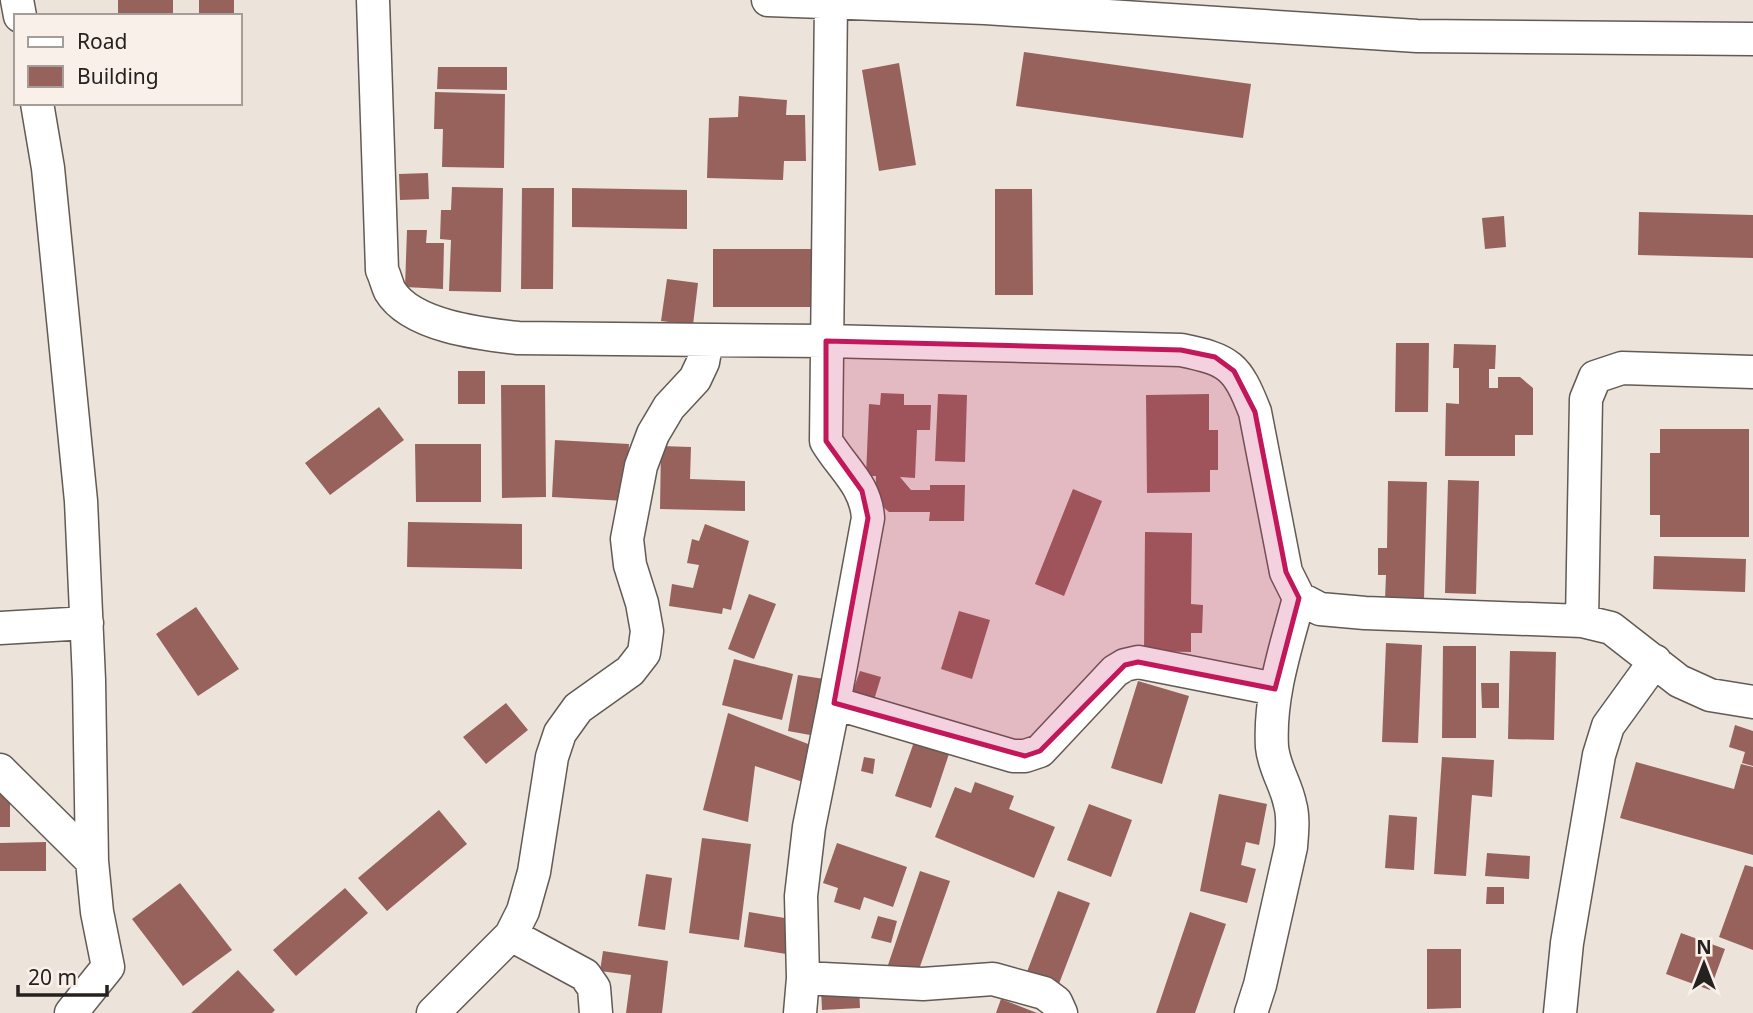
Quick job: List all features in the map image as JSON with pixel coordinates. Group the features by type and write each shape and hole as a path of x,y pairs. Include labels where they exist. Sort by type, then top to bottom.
{"street":[{"path":"373,0 383,270 390,291 405,306 438,324 518,338 826,341 1181,350 1215,357 1234,371 1255,412 1286,572 1299,598 1320,610 1582,621 1611,628 1679,681 1710,695 1753,702"},
{"path":"768,0 985,4 1417,36 1753,40"},
{"path":"800,1013 803,978 801,896 808,827 868,518 867,503 862,491 826,441 831,2"},
{"path":"37,105 48,168 81,501 87,623 92,861 96,912 108,967 71,1013"},
{"path":"433,1013 511,935 523,911 534,872 552,757 560,733 578,708 629,671 644,653 647,631 642,603 629,565 627,539 641,466 653,434 670,407 695,379 707,340"},
{"path":"1582,621 1586,399 1595,377 1622,368 1753,372"},
{"path":"1251,1013 1284,883 1293,825 1290,804 1273,753 1275,690 1299,598"},
{"path":"0,628 87,623"},
{"path":"1560,1013 1567,943 1599,755 1608,726 1655,661"},
{"path":"834,703 1013,756 1025,756 1040,751 1115,671 1125,665 1138,662 1275,690"},
{"path":"0,770 92,861"},
{"path":"511,935 585,975 594,988 596,1013"},
{"path":"803,978 923,984 993,979 1044,993 1056,1002 1060,1013"}],"highlighted area":[{"path":"826,341 1181,350 1215,357 1234,371 1255,412 1286,572 1299,598 1275,689 1138,662 1125,665 1040,751 1025,756 834,703 868,518 862,491 826,441"}],"building":[{"path":"118,0 173,0 173,14 118,14"},
{"path":"199,0 234,0 234,14 199,14"},
{"path":"1024,52 1251,84 1243,138 1016,106"},
{"path":"899,63 916,165 879,171 862,70"},
{"path":"438,67 507,67 507,90 437,89"},
{"path":"435,92 505,94 504,168 442,167 443,129 434,129"},
{"path":"739,96 787,100 786,115 805,115 806,161 784,161 783,180 707,178 709,118 738,117"},
{"path":"428,173 429,199 400,200 399,174"},
{"path":"452,187 503,188 501,292 449,291 451,240 440,239 441,210 451,210"},
{"path":"522,188 554,188 553,289 521,289"},
{"path":"572,188 687,190 687,229 572,227"},
{"path":"995,189 1032,189 1033,295 995,295"},
{"path":"1639,212 1753,215 1753,258 1638,255"},
{"path":"1504,216 1506,247 1485,249 1482,218"},
{"path":"407,230 427,230 426,243 444,243 443,289 405,287"},
{"path":"713,249 811,249 812,307 713,307"},
{"path":"667,279 698,283 693,325 661,321"},
{"path":"1396,343 1429,343 1428,412 1395,412"},
{"path":"1454,344 1496,345 1495,369 1489,369 1489,388 1498,388 1498,377 1520,377 1533,388 1533,435 1515,435 1515,456 1445,456 1446,403 1459,404 1459,368 1453,368"},
{"path":"458,371 485,371 485,404 458,404"},
{"path":"501,385 545,385 546,497 502,498"},
{"path":"881,393 904,394 904,405 931,405 930,430 917,430 915,478 900,477 911,490 930,490 930,485 965,485 964,521 929,521 930,512 889,512 875,500 876,476 866,476 869,404 880,405"},
{"path":"938,394 967,395 965,462 935,461"},
{"path":"1209,394 1209,430 1218,430 1218,470 1210,470 1210,492 1147,493 1146,395"},
{"path":"379,407 404,440 330,495 305,463"},
{"path":"1660,429 1749,429 1749,537 1660,537 1660,515 1650,515 1650,453 1660,453"},
{"path":"555,440 629,444 626,501 552,497"},
{"path":"415,444 481,444 481,502 416,502"},
{"path":"661,446 691,447 690,479 745,481 745,511 660,509"},
{"path":"1448,480 1479,481 1476,594 1445,593"},
{"path":"1388,481 1427,482 1424,600 1385,599 1386,575 1378,575 1378,548 1387,548"},
{"path":"1073,489 1102,501 1064,596 1035,584"},
{"path":"408,522 522,524 522,569 407,567"},
{"path":"705,524 749,541 731,610 723,608 722,614 669,606 672,584 693,588 699,565 687,563 692,539 699,541"},
{"path":"1145,532 1192,533 1191,604 1203,605 1202,633 1191,633 1191,652 1144,651"},
{"path":"1654,556 1746,559 1745,592 1653,589"},
{"path":"749,594 776,604 754,659 728,649"},
{"path":"196,607 239,669 198,696 156,634"},
{"path":"959,611 990,620 972,679 941,669"},
{"path":"1386,643 1422,645 1418,743 1382,742"},
{"path":"1443,646 1476,646 1476,738 1442,738"},
{"path":"1510,651 1556,652 1554,740 1508,739"},
{"path":"734,659 793,674 782,720 722,705"},
{"path":"860,671 881,677 874,700 852,693"},
{"path":"798,675 831,680 821,737 788,731"},
{"path":"1138,681 1189,696 1162,784 1111,768"},
{"path":"1481,683 1499,683 1499,708 1482,708"},
{"path":"506,703 528,730 486,764 463,737"},
{"path":"728,713 816,747 803,782 755,766 748,822 703,810"},
{"path":"1735,725 1753,731 1753,766 1742,763 1745,752 1729,747"},
{"path":"914,742 949,754 931,808 895,796"},
{"path":"864,757 875,759 873,774 861,771"},
{"path":"1442,757 1494,760 1492,797 1472,795 1466,876 1434,874"},
{"path":"1636,762 1734,789 1741,764 1753,767 1753,855 1620,818"},
{"path":"975,782 1014,796 1009,809 1055,827 1034,878 935,837 955,787 971,793"},
{"path":"0,783 10,783 10,827 0,827"},
{"path":"1219,794 1267,804 1259,845 1246,842 1241,865 1256,869 1247,903 1200,891"},
{"path":"1089,804 1132,820 1111,877 1067,860"},
{"path":"439,810 467,844 387,911 358,878"},
{"path":"1389,815 1417,817 1414,870 1385,868"},
{"path":"702,838 751,844 739,940 689,933"},
{"path":"46,842 46,871 0,871 0,843"},
{"path":"837,843 907,867 893,907 864,897 860,910 834,902 838,888 823,883"},
{"path":"1487,853 1530,856 1529,879 1485,876"},
{"path":"1745,865 1753,867 1753,950 1719,937"},
{"path":"920,871 950,881 917,975 888,965"},
{"path":"646,874 672,878 665,930 638,926"},
{"path":"180,883 232,950 183,986 132,919"},
{"path":"1487,887 1504,887 1504,904 1486,904"},
{"path":"345,888 368,913 296,976 273,950"},
{"path":"1058,891 1090,903 1057,989 1025,977"},
{"path":"749,912 791,919 786,954 744,947"},
{"path":"1190,912 1226,924 1195,1013 1156,1013"},
{"path":"878,916 897,921 891,943 871,938"},
{"path":"1681,933 1725,949 1710,990 1666,974"},
{"path":"1427,949 1461,949 1461,1008 1427,1009"},
{"path":"603,951 668,961 662,1013 626,1013 631,975 600,971"},
{"path":"238,970 275,1010 272,1013 191,1013"},
{"path":"859,985 860,1008 822,1010 821,988"},
{"path":"1001,999 1037,1013 996,1013"}]}
